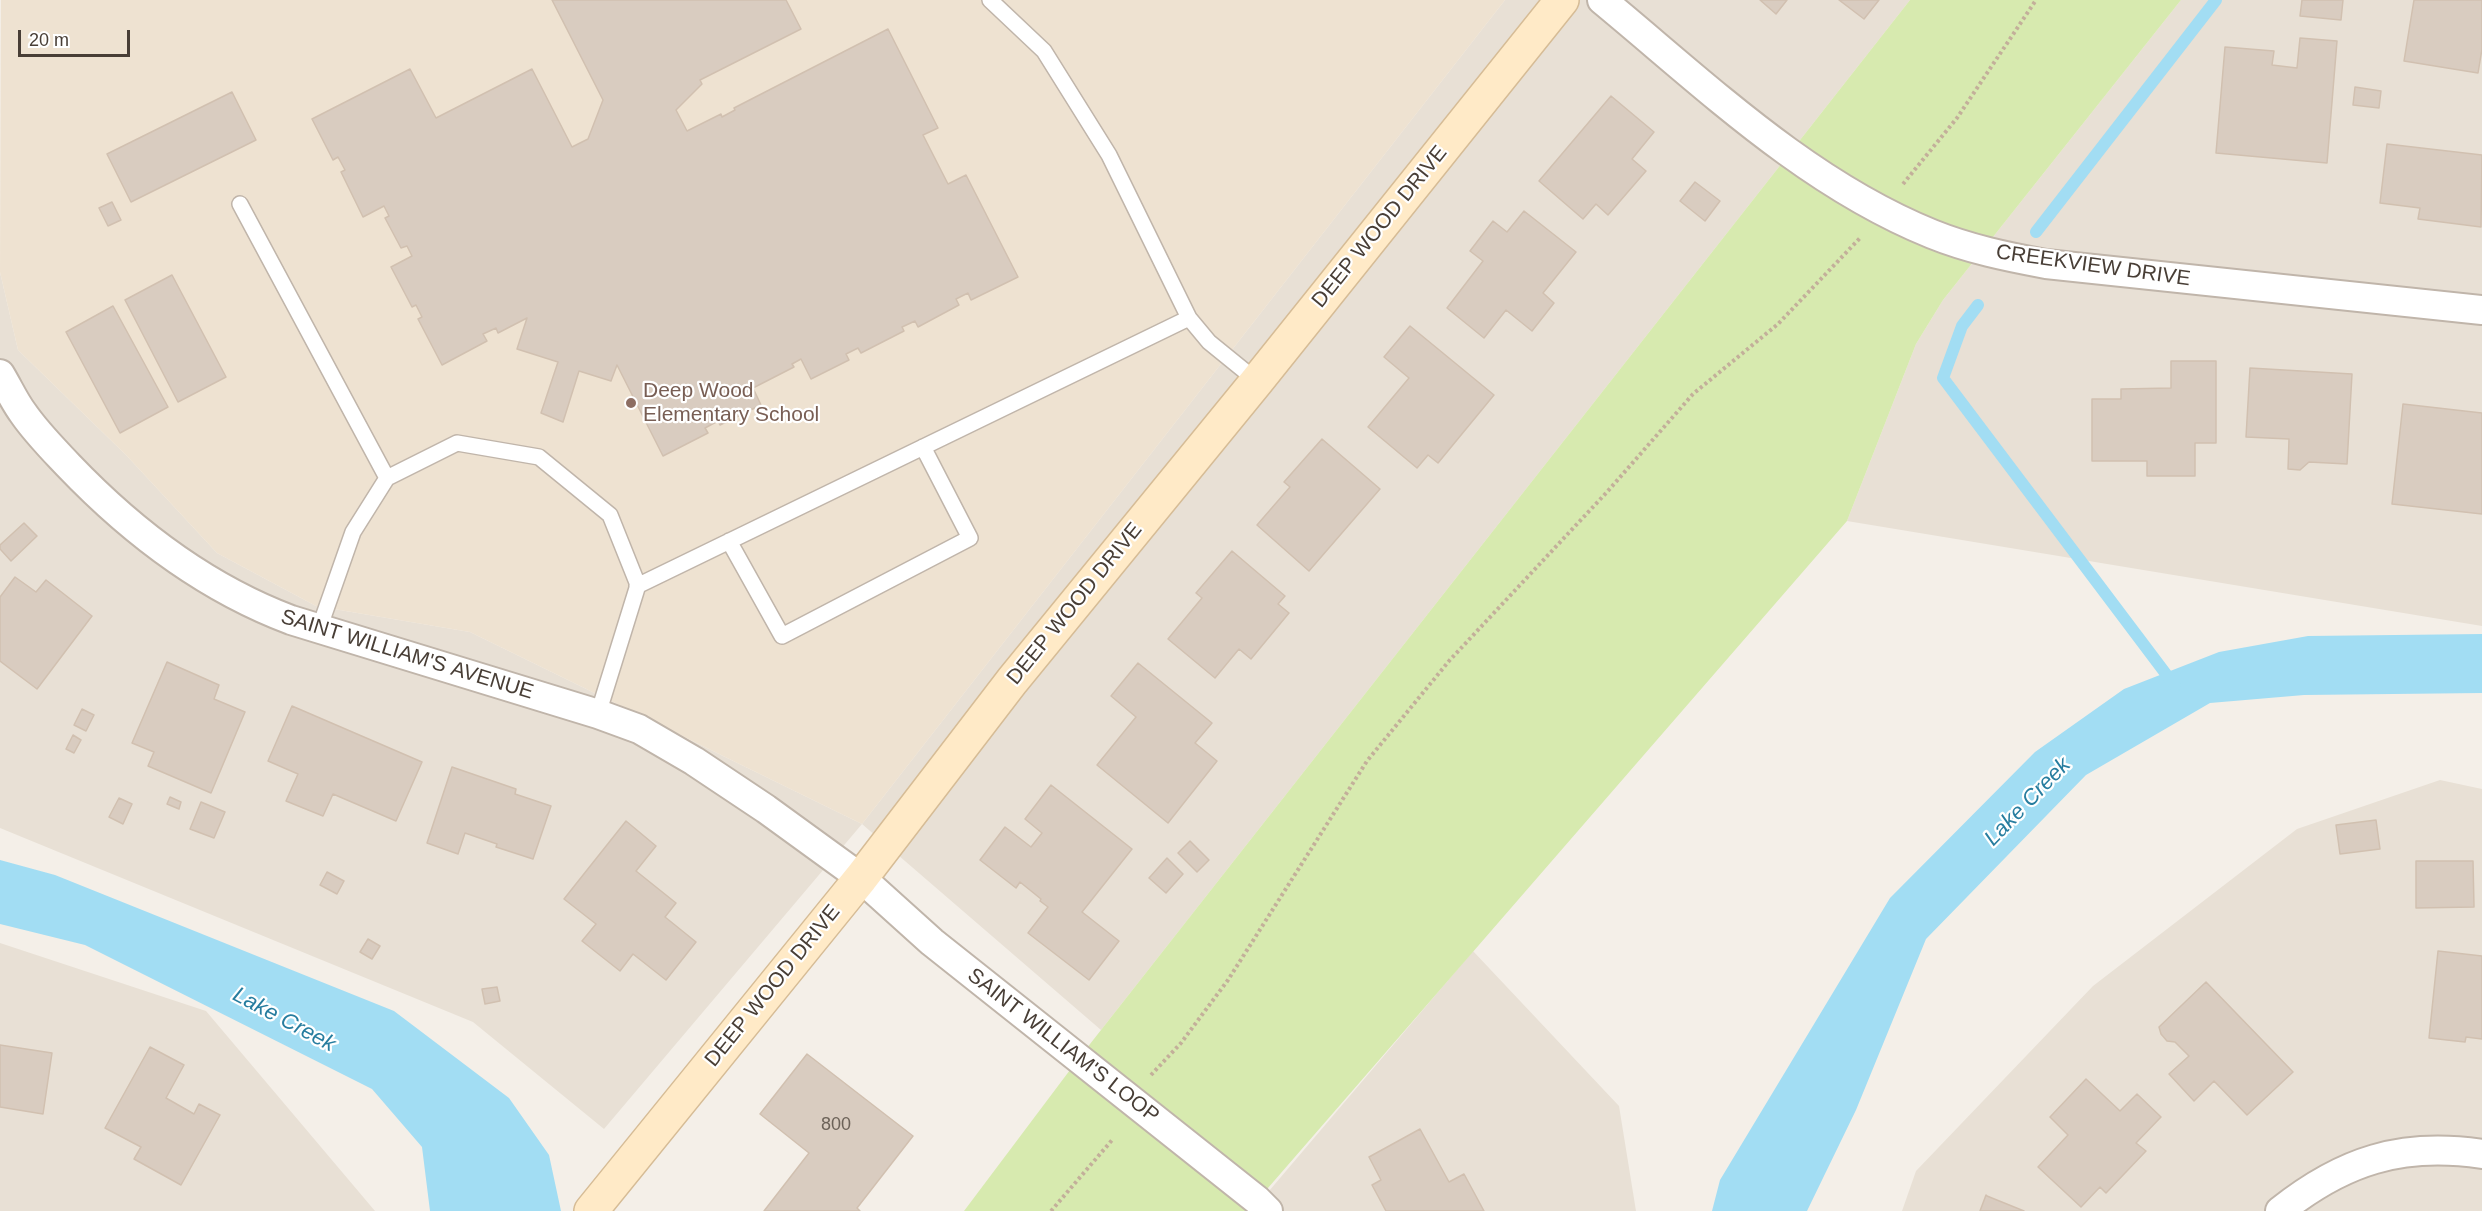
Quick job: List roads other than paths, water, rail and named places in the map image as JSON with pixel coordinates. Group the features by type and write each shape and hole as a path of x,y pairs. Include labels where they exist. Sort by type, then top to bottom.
{"street":[{"name":"DEEP WOOD DRIVE","path":"591,1211 861,878 1012,681 1257,381 1562,0"},
{"name":"CREEKVIEW DRIVE","path":"1602,0 1765,135 1875,208 1933,234 1989,253 2046,264 2482,310"},
{"name":"SAINT WILLIAM'S AVENUE","path":"0,374 23,413 42,438 84,482 130,524 206,579 261,609 319,629 598,714 639,729 694,761 766,809 861,878"},
{"name":"SAINT WILLIAM'S LOOP","path":"861,878 932,942 1268,1211"},
{"path":"2280,1211 2306,1191 2355,1165 2403,1153 2440,1150 2482,1154"}],"lane":[{"path":"990,0 1044,51 1109,155 1189,318 1209,342 1257,381"},
{"path":"240,204 387,478"},
{"path":"637,586 1189,318"},
{"path":"319,629 353,532 387,478 457,443 539,457 610,515 637,586 598,714"},
{"path":"729,542 782,636 970,538 923,447"}],"water":[{"name":"Lake Creek","path":"2482,634 2482,693 2304,695 2210,703 2086,775 1926,939 1856,1110 1807,1211 1712,1211 1720,1180 1890,898 2035,752 2124,689 2219,652 2308,636"},
{"name":"Lake Creek","path":"0,860 55,875 394,1011 509,1098 549,1155 561,1211 430,1211 422,1147 372,1089 85,945 0,924"}],"waterway":[{"path":"2036,232 2216,0"},
{"path":"1978,305 1962,326 1943,378 2175,686"}],"place":[{"name":"Deep Wood Elementary School","path":"631,403"}]}
